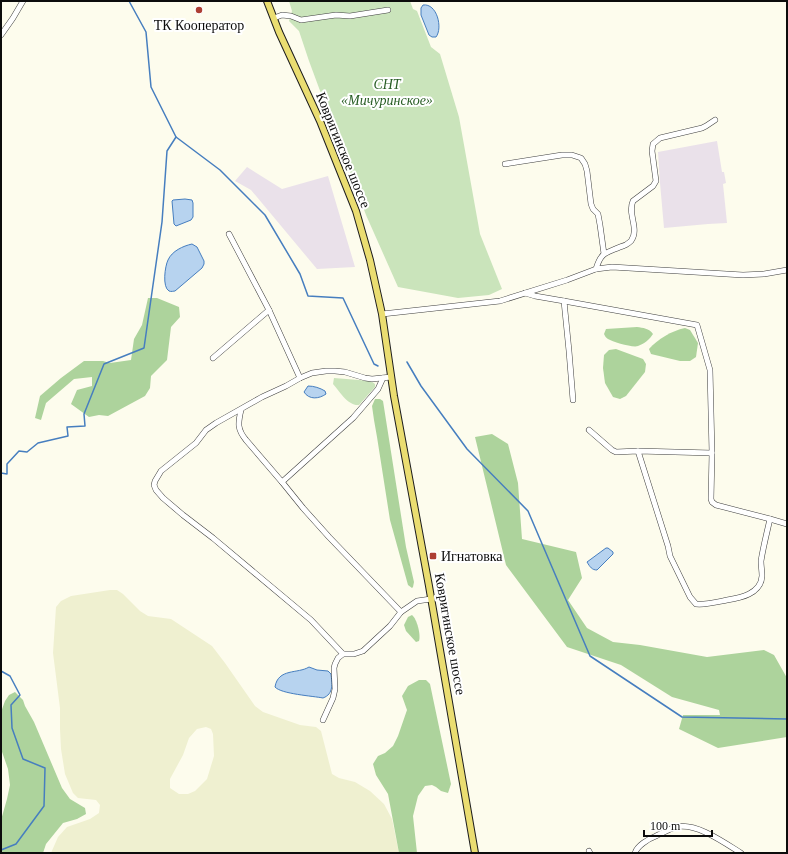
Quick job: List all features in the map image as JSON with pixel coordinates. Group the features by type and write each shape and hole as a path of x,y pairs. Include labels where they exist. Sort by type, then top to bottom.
{"main road":[{"name":"Ковригинское шоссе","path":"267,1 320,121 356,211 370,260 382,314 394,396 475,853"}],"street":[{"path":"1,35 23,1"},
{"path":"274,18 282,15 291,16 301,20 336,15 350,16 388,10"},
{"path":"596,269 598,261 604,254 626,245 631,240 634,231 631,207 632,203 653,186 656,181 652,151 653,144 660,138 702,128 714,120"},
{"path":"505,164 562,155 572,155 581,158 587,171 591,204 593,209 598,214 604,254"},
{"path":"230,234 269,310 300,378"},
{"path":"382,314 500,301 567,280 596,269 612,267 743,275 764,274 787,270"},
{"path":"525,293 697,325 710,370 712,502 716,505 787,524"},
{"path":"564,301 573,400"},
{"path":"213,358 269,310"},
{"path":"343,654 311,620 213,538 183,515 156,490 154,486 155,481 161,471 196,443 206,430 262,397 300,378 312,373 326,371 345,372 372,379 391,377"},
{"path":"282,482 353,418 378,389 383,378"},
{"path":"241,410 238,426 240,433 328,537 401,612"},
{"path":"590,430 616,452 638,451 712,453"},
{"path":"638,451 670,556 690,597 696,604 729,600 748,595 755,591 761,580 761,561 770,519"},
{"path":"323,720 333,698 335,689 335,664 338,658 343,654 354,654 363,651 390,626 401,612 417,601 431,599"},
{"path":"634,853 636,849 652,837 677,827 699,829 741,853"}],"shaded area":[{"path":"717,141 722,172 724,172 726,183 723,184 727,223 664,228 658,152"},
{"path":"247,167 282,189 328,176 355,267 317,269 251,190 235,181"}],"green space":[{"name":"СНТ «Мичуринское»","path":"289,1 410,1 413,9 417,11 431,47 440,54 459,117 480,234 502,289 489,295 458,298 398,287 366,215 299,31 289,21 292,11"},
{"path":"148,298 157,298 179,307 180,317 171,327 167,360 151,376 150,388 145,396 108,416 99,415 89,417 71,404 77,390 92,386 92,377 74,379 46,403 41,420 35,418 40,396 84,361 103,361 110,363 131,360 134,339 142,325"},
{"path":"637,327 648,329 653,334 647,341 638,346 614,342 607,339 604,334 606,329"},
{"path":"685,328 690,330 698,343 696,357 690,361 680,361 651,354 649,349 656,342 670,333"},
{"path":"616,349 643,359 646,364 645,372 626,396 620,399 613,397 605,383 603,368 604,355 609,350"},
{"path":"334,378 371,381 375,384 375,387 359,405 355,405 344,398 333,384"},
{"path":"375,399 380,399 383,401 406,547 414,582 412,588 408,585 390,520 372,406"},
{"path":"492,434 508,444 518,483 522,539 576,552 582,578 568,600 587,628 613,642 640,645 707,657 764,650 774,655 787,678 787,737 718,748 679,729 683,715 720,715 719,710 672,697 621,665 567,647 506,565 475,437"},
{"path":"117,590 140,611 148,616 171,619 212,646 255,706 263,712 300,725 316,727 321,731 332,774 339,778 355,782 370,791 384,804 392,819 399,853 51,853 58,837 67,827 90,819 99,813 100,805 96,800 78,798 73,793 65,774 61,749 60,708 53,653 56,607 61,601 71,596","holes":["206,727 211,729 213,734 214,756 207,779 195,791 188,794 179,794 170,788 170,779 183,755 189,738 197,729"]},
{"path":"412,615 417,623 419,631 419,641 416,642 406,631 404,625 408,617"},
{"path":"419,680 426,680 430,684 451,784 448,793 441,791 432,785 425,786 418,796 413,816 417,853 399,853 388,794 376,775 373,764 378,756 385,753 393,746 407,710 402,696 408,686"},
{"path":"15,692 23,700 34,722 62,788 70,799 85,808 86,814 77,819 63,823 46,844 43,853 1,853 1,820 10,785 8,769 1,749 1,712 9,695"}],"water":[{"path":"423,5 428,5 435,12 439,22 436,37 429,35 421,15 421,8"},
{"path":"185,199 192,200 193,217 191,220 176,226 174,224 172,201"},
{"path":"192,244 197,247 204,264 202,268 175,291 169,291 165,285 165,271 168,260 178,249"},
{"path":"308,386 321,389 325,391 326,394 317,398 306,395 304,392"},
{"path":"606,548 613,552 613,554 597,570 592,569 587,562"},
{"path":"309,667 317,670 328,671 331,674 332,688 327,696 323,698 298,694 284,691 275,687 277,681 284,674"}],"waterway":[{"path":"1,473 7,474 7,464 19,451 27,452 38,443 68,436 67,427 85,426 84,414 104,364 144,348 162,222 167,151 176,137 151,87 146,32 129,1"},
{"path":"176,137 220,170 265,215 300,274 308,296 343,298 374,364 378,366"},
{"path":"407,362 421,386 467,449 528,511 590,656 682,717 787,719"},
{"path":"1,671 10,676 20,695 11,705 12,728 23,759 45,768 44,806 16,844 1,850"}],"place":[{"name":"ТК Кооператор","path":"199,10"},
{"name":"Игнатовка","path":"433,556"}]}
